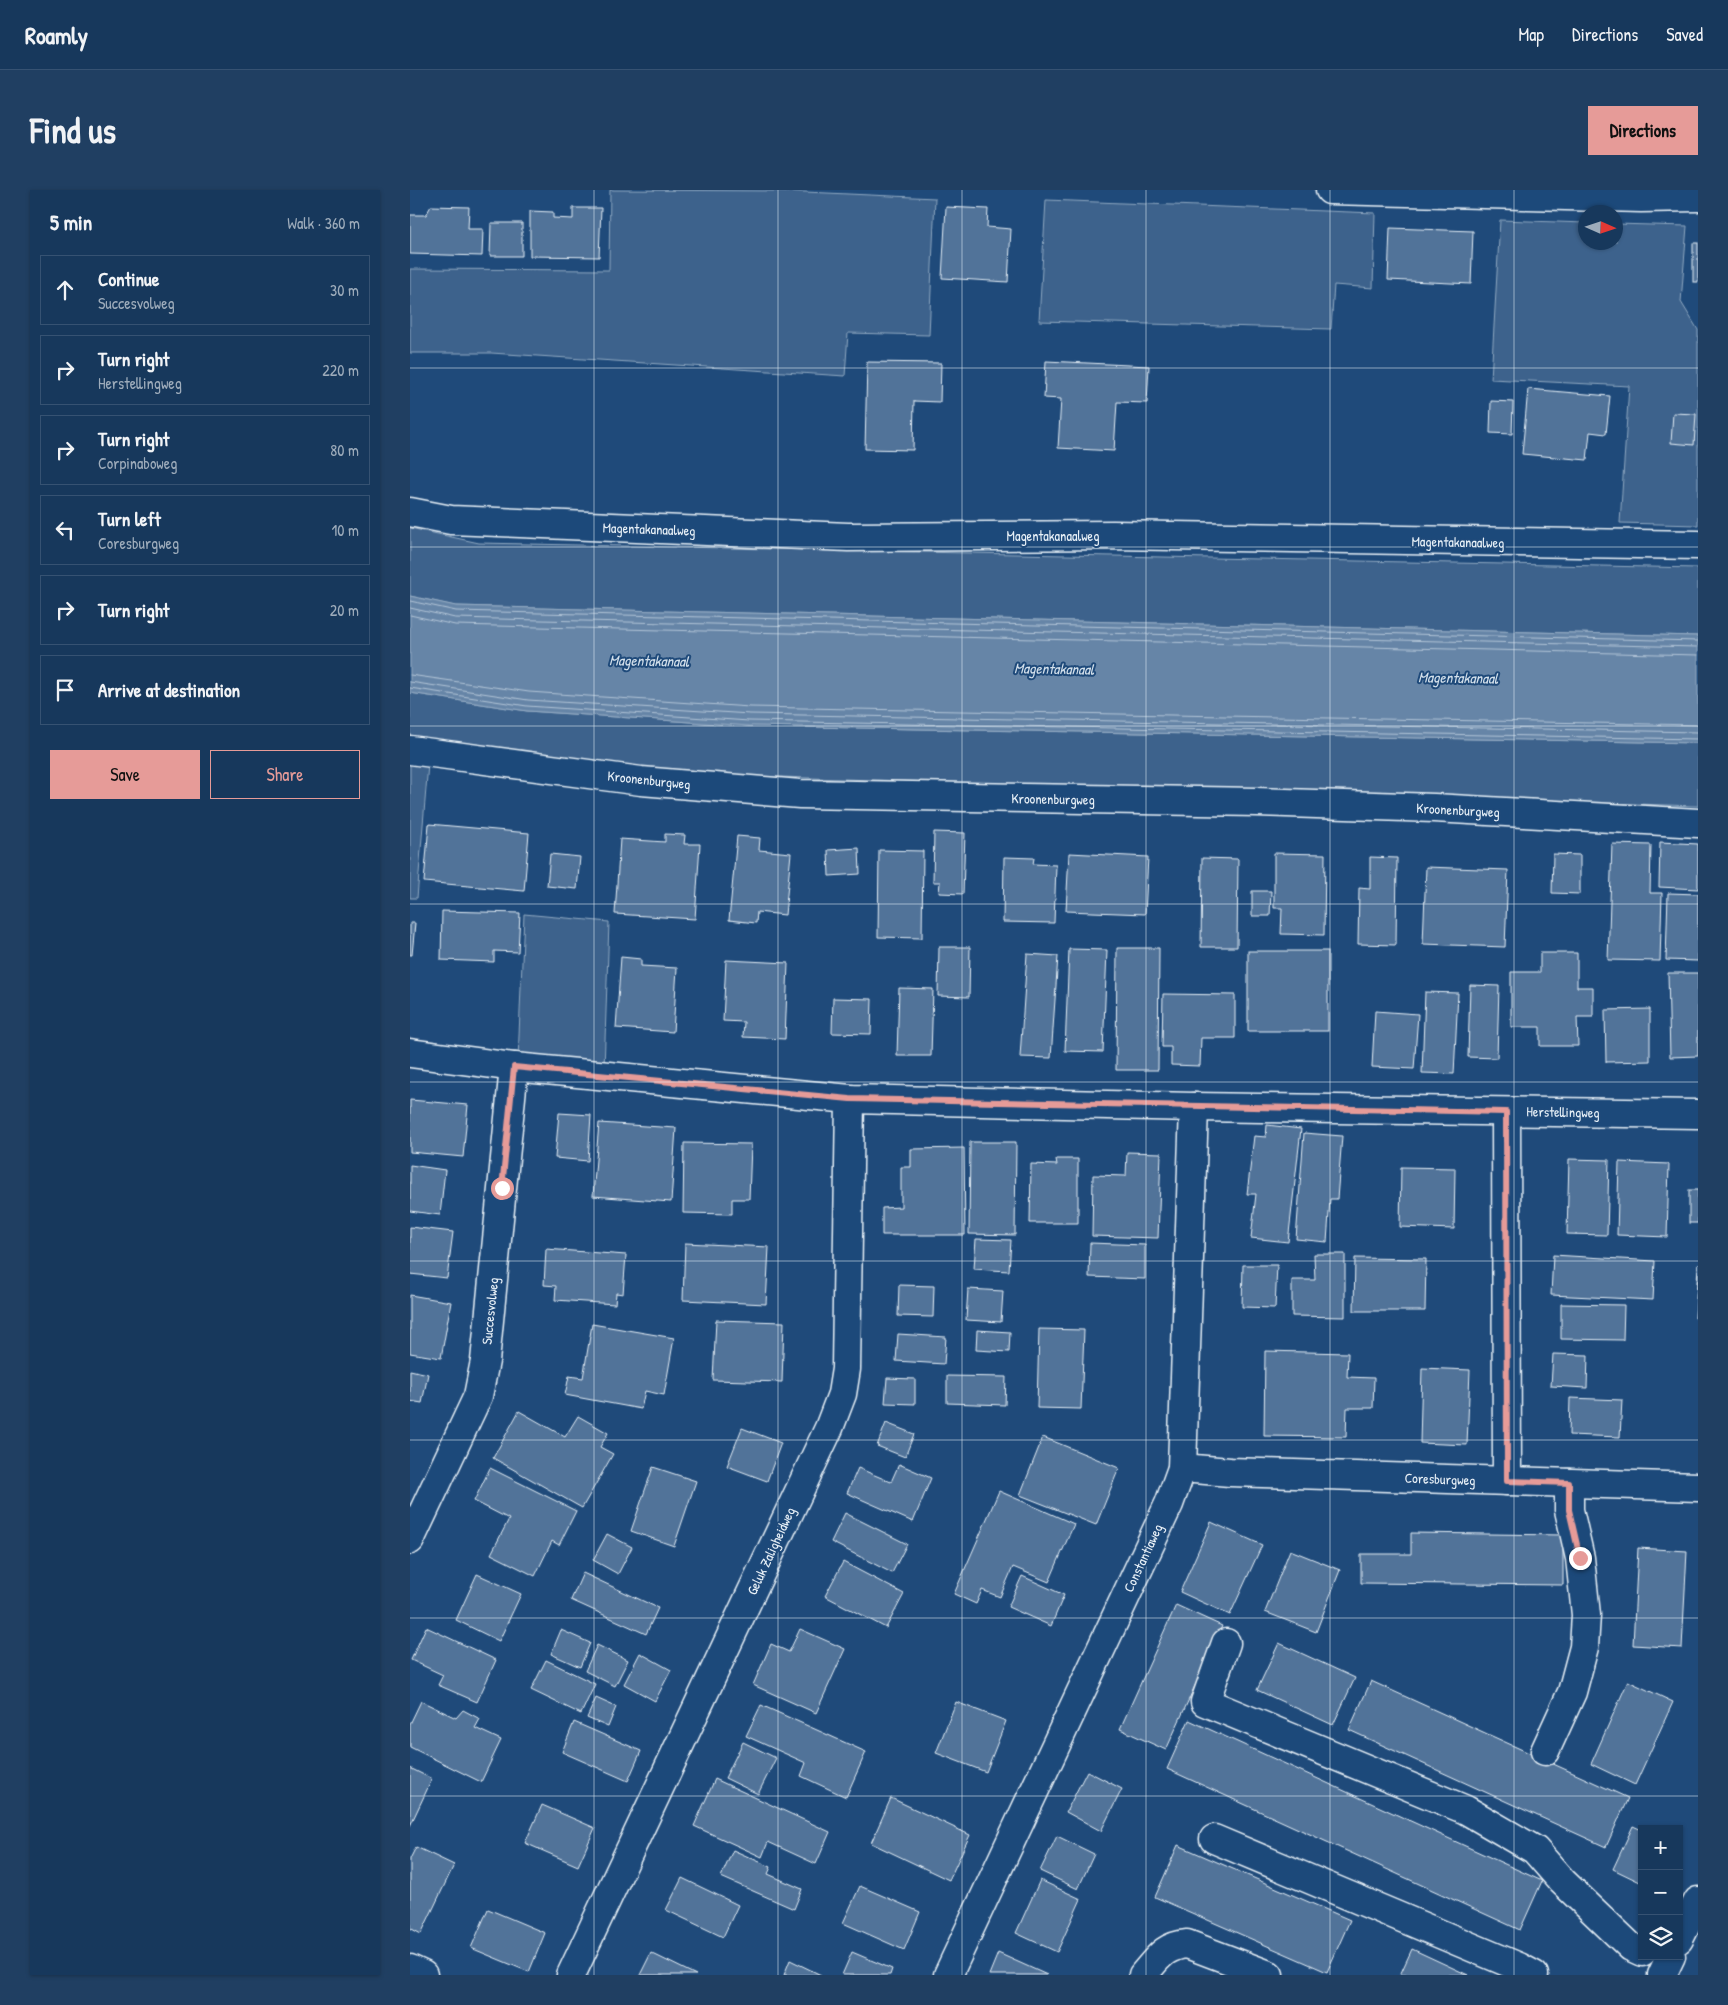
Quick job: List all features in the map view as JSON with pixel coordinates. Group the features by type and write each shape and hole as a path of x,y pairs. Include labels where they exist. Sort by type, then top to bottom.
{"street":[{"path":"1330,190 1641,198 1698,197"},
{"name":"Magentakanaalweg","path":"410,512 451,520 848,537 1113,535 1698,545"},
{"name":"Kroonenburgweg","path":"410,750 641,781 800,794 1267,802 1434,808 1698,823"},
{"name":"Herstellingweg","path":"410,1053 514,1067 850,1099 1698,1114"},
{"name":"Succesvolweg","path":"410,1540 478,1396 485,1361 514,1067"},
{"name":"Geluk Zaligheidweg","path":"571,1975 829,1428 842,1394 846,1369 850,1099"},
{"name":"Constantiaweg","path":"948,1975 1168,1504 1182,1468 1194,1106"},
{"path":"1506,1112 1507,1481"},
{"name":"Coresburgweg","path":"1182,1468 1230,1472 1698,1487"},
{"path":"1545,1751 1572,1692 1584,1647 1586,1615 1580,1558 1569,1510 1569,1483"},
{"path":"1226,1643 1206,1702 1466,1810 1535,1850 1562,1881 1596,1914 1631,1946 1638,1950"},
{"path":"1214,1840 1510,1963 1534,1975"},
{"path":"1683,1931 1698,1901"},
{"path":"1143,1975 1173,1945 1187,1944 1269,1975"},
{"path":"410,1969 423,1975"}],"shaded area":[{"path":"610,190 783,191 935,198 929,335 848,333 845,376 491,353 410,353 410,269 609,270"},
{"path":"1046,200 1375,213 1373,288 1334,285 1331,329 1039,321"},
{"path":"1500,220 1578,223 1578,250 1623,250 1623,224 1687,226 1681,302 1698,330 1698,525 1620,523 1629,386 1491,379"},
{"path":"410,528 479,543 1698,568 1698,636 455,606 410,596"},
{"path":"410,693 527,711 749,726 1698,743 1698,806 716,775 517,753 410,738"},
{"path":"410,762 428,764 417,898 410,898"},
{"path":"524,914 609,922 604,1070 518,1060"}],"water":[{"name":"Magentakanaal","path":"410,596 456,606 1698,636 1698,743 749,726 527,711 410,693"}],"building":[{"path":"431,206 469,207 468,229 483,229 482,256 410,254 410,215 426,215"},
{"path":"946,207 988,209 987,227 1011,229 1008,282 942,278"},
{"path":"573,208 601,208 599,257 530,256 530,211 553,212 553,218 573,219"},
{"path":"491,223 522,223 522,256 490,256"},
{"path":"1390,228 1473,231 1471,284 1388,280"},
{"path":"1693,243 1698,243 1698,282 1693,282"},
{"path":"1046,361 1149,366 1147,403 1117,402 1114,451 1058,448 1061,399 1044,398"},
{"path":"867,362 941,363 940,402 914,401 913,450 865,449"},
{"path":"1528,389 1610,396 1606,434 1590,432 1587,460 1522,454"},
{"path":"1491,401 1513,402 1512,434 1490,433"},
{"path":"1673,413 1696,414 1694,445 1671,443"},
{"path":"429,824 529,833 524,891 424,882"},
{"path":"934,832 965,833 963,894 939,893 940,882 933,882"},
{"path":"665,834 685,835 684,844 700,844 695,919 615,914 620,839 665,842"},
{"path":"737,836 760,838 759,850 791,853 785,915 757,912 756,923 729,920"},
{"path":"1660,842 1698,844 1698,889 1659,887"},
{"path":"1612,844 1651,845 1650,893 1662,893 1660,961 1608,960"},
{"path":"859,848 860,874 829,876 828,850"},
{"path":"879,850 923,851 922,938 878,937"},
{"path":"1069,853 1148,857 1145,914 1066,911"},
{"path":"1274,853 1325,854 1324,935 1281,934 1282,908 1274,908"},
{"path":"550,854 580,857 577,889 547,886"},
{"path":"1553,854 1580,855 1580,894 1552,893"},
{"path":"1004,857 1034,858 1033,864 1056,865 1054,923 1003,922"},
{"path":"1370,857 1397,858 1396,945 1358,944 1359,888 1370,889"},
{"path":"1202,858 1238,859 1237,947 1201,947"},
{"path":"1426,867 1508,870 1505,947 1423,944"},
{"path":"1252,891 1271,891 1270,916 1252,916"},
{"path":"1668,893 1698,894 1698,961 1666,960"},
{"path":"442,911 520,913 518,952 494,951 494,962 441,960"},
{"path":"410,923 415,923 412,955 410,955"},
{"path":"939,947 970,947 969,997 938,996"},
{"path":"1117,948 1159,948 1158,1070 1116,1070"},
{"path":"1069,949 1107,950 1103,1052 1065,1051"},
{"path":"1248,951 1328,951 1328,1031 1248,1031"},
{"path":"1540,953 1577,953 1577,987 1593,987 1593,1017 1577,1017 1578,1046 1540,1046 1540,1027 1511,1027 1511,972 1540,972"},
{"path":"1027,954 1058,956 1051,1058 1020,1057"},
{"path":"621,957 641,959 641,966 677,968 673,1032 616,1028"},
{"path":"726,960 788,963 785,1039 743,1037 744,1022 723,1021"},
{"path":"1668,973 1698,973 1698,1056 1670,1057"},
{"path":"1470,985 1499,986 1497,1058 1468,1057"},
{"path":"899,988 933,989 931,1056 897,1056"},
{"path":"1425,992 1458,993 1454,1074 1422,1073"},
{"path":"1163,994 1235,995 1235,1038 1201,1038 1200,1066 1171,1065 1171,1047 1162,1047"},
{"path":"833,998 872,999 871,1034 832,1033"},
{"path":"1650,1009 1650,1061 1606,1062 1605,1010"},
{"path":"1375,1011 1418,1014 1414,1069 1372,1067"},
{"path":"410,1100 468,1105 463,1157 410,1152"},
{"path":"559,1113 591,1115 588,1161 555,1158"},
{"path":"599,1123 676,1128 671,1202 593,1196"},
{"path":"1267,1125 1301,1129 1288,1242 1251,1238 1256,1194 1247,1194 1254,1136 1266,1137"},
{"path":"1304,1133 1342,1136 1337,1199 1330,1199 1327,1242 1296,1239"},
{"path":"970,1142 1016,1142 1015,1235 969,1234"},
{"path":"684,1143 751,1144 749,1199 732,1199 732,1214 683,1213"},
{"path":"964,1148 965,1235 882,1235 882,1208 901,1207 901,1167 911,1167 911,1149"},
{"path":"1127,1152 1161,1153 1158,1238 1092,1236 1093,1175 1126,1176"},
{"path":"1056,1159 1078,1159 1078,1223 1030,1223 1031,1164 1057,1165"},
{"path":"1569,1159 1609,1160 1607,1235 1567,1234"},
{"path":"1619,1162 1669,1164 1667,1237 1617,1235"},
{"path":"410,1165 445,1170 440,1215 410,1211"},
{"path":"1401,1167 1455,1168 1454,1229 1400,1227"},
{"path":"1689,1190 1698,1190 1698,1223 1689,1223"},
{"path":"410,1227 453,1232 447,1278 410,1274"},
{"path":"976,1239 1011,1240 1009,1271 974,1269"},
{"path":"685,1243 769,1247 766,1304 683,1300"},
{"path":"1090,1243 1145,1245 1145,1279 1089,1277"},
{"path":"546,1249 626,1255 623,1294 616,1293 615,1304 555,1300 556,1286 544,1285"},
{"path":"1314,1254 1345,1254 1345,1317 1292,1316 1292,1280 1315,1280"},
{"path":"1553,1255 1655,1261 1653,1300 1551,1295"},
{"path":"1355,1258 1426,1259 1425,1311 1354,1311"},
{"path":"1698,1264 1698,1318 1695,1318"},
{"path":"1243,1265 1277,1265 1275,1308 1242,1307"},
{"path":"899,1285 934,1286 933,1317 898,1316"},
{"path":"968,1289 1003,1291 1001,1322 966,1320"},
{"path":"410,1295 451,1302 441,1358 410,1353"},
{"path":"1561,1304 1624,1305 1623,1340 1561,1339"},
{"path":"716,1320 784,1322 782,1382 713,1380"},
{"path":"592,1324 674,1338 664,1395 645,1391 641,1409 565,1395 569,1376 583,1378"},
{"path":"1039,1329 1084,1330 1081,1409 1037,1408"},
{"path":"977,1330 1010,1332 1009,1352 976,1350"},
{"path":"898,1334 946,1337 944,1364 896,1361"},
{"path":"1265,1351 1348,1353 1347,1377 1374,1378 1373,1408 1347,1408 1346,1437 1264,1436"},
{"path":"1553,1354 1588,1355 1587,1388 1551,1386"},
{"path":"1422,1368 1470,1370 1467,1445 1420,1443"},
{"path":"410,1370 428,1374 422,1403 410,1401"},
{"path":"947,1376 1006,1377 1005,1405 947,1403"},
{"path":"887,1378 915,1379 915,1404 885,1403"},
{"path":"1570,1398 1622,1400 1620,1437 1569,1435"},
{"path":"519,1411 565,1437 578,1416 608,1433 600,1447 613,1454 582,1508 493,1458"},
{"path":"886,1423 914,1434 905,1457 877,1446"},
{"path":"742,1428 781,1443 767,1481 727,1466"},
{"path":"1043,1437 1119,1468 1096,1525 1020,1495"},
{"path":"899,1464 931,1478 913,1522 847,1493 858,1468 891,1482"},
{"path":"653,1467 696,1481 674,1546 631,1531"},
{"path":"490,1468 576,1511 559,1545 552,1541 535,1576 491,1554 509,1519 474,1501"},
{"path":"999,1491 1074,1524 1049,1582 1013,1567 1000,1597 982,1590 976,1604 954,1594"},
{"path":"845,1513 907,1544 892,1573 831,1542"},
{"path":"1211,1522 1262,1545 1230,1615 1180,1592"},
{"path":"1411,1533 1563,1535 1563,1585 1361,1583 1361,1554 1411,1554"},
{"path":"607,1534 632,1547 618,1574 593,1560"},
{"path":"1638,1548 1687,1551 1682,1648 1633,1645"},
{"path":"1290,1550 1340,1570 1316,1632 1265,1612"},
{"path":"843,1562 904,1594 886,1628 825,1596"},
{"path":"583,1573 658,1608 646,1634 571,1600"},
{"path":"477,1574 521,1594 499,1641 456,1620"},
{"path":"1022,1576 1064,1595 1051,1626 1008,1607"},
{"path":"1176,1605 1222,1626 1166,1750 1120,1729"},
{"path":"426,1627 496,1660 477,1702 438,1685 443,1675 411,1660"},
{"path":"800,1629 845,1649 816,1713 753,1685 771,1644 789,1652"},
{"path":"561,1630 590,1643 580,1667 551,1654"},
{"path":"1279,1643 1355,1678 1333,1725 1257,1690"},
{"path":"597,1645 628,1660 615,1686 585,1671"},
{"path":"640,1653 671,1670 655,1701 624,1684"},
{"path":"546,1660 595,1684 581,1714 531,1690"},
{"path":"1371,1681 1628,1798 1606,1847 1349,1730"},
{"path":"1628,1681 1673,1702 1635,1785 1591,1764"},
{"path":"596,1698 616,1707 608,1727 587,1718"},
{"path":"421,1701 456,1718 463,1710 480,1719 475,1728 501,1740 481,1782 410,1747 410,1724"},
{"path":"956,1702 1006,1721 986,1772 936,1753"},
{"path":"761,1705 866,1752 846,1797 801,1776 806,1763 746,1736"},
{"path":"1189,1720 1542,1881 1520,1930 1167,1769"},
{"path":"574,1722 641,1751 628,1781 562,1752"},
{"path":"743,1742 776,1758 758,1794 725,1778"},
{"path":"410,1768 432,1779 410,1826"},
{"path":"1087,1771 1122,1789 1101,1831 1066,1812"},
{"path":"715,1779 830,1832 816,1864 768,1842 762,1857 694,1826"},
{"path":"891,1798 970,1835 949,1880 871,1843"},
{"path":"542,1805 595,1828 578,1866 525,1843"},
{"path":"1633,1826 1638,1828 1638,1881 1613,1869"},
{"path":"1057,1836 1094,1854 1078,1889 1040,1871"},
{"path":"1178,1845 1350,1920 1327,1972 1155,1897"},
{"path":"416,1847 454,1865 421,1934 410,1928 410,1859"},
{"path":"733,1850 771,1867 768,1874 802,1889 794,1909 721,1877"},
{"path":"682,1878 738,1905 723,1937 666,1910"},
{"path":"1040,1880 1081,1899 1057,1952 1016,1933"},
{"path":"860,1886 920,1912 904,1950 843,1923"},
{"path":"488,1909 545,1933 529,1972 471,1948"},
{"path":"1412,1949 1468,1975 1400,1975"},
{"path":"852,1952 892,1969 890,1975 842,1975"},
{"path":"651,1953 696,1975 640,1975"},
{"path":"998,1953 1047,1975 989,1975"},
{"path":"790,1960 821,1975 784,1975"}],"route":[{"path":"502,1188 514,1067 850,1099 1506,1112 1507,1481 1569,1483 1569,1510 1580,1558"}]}
